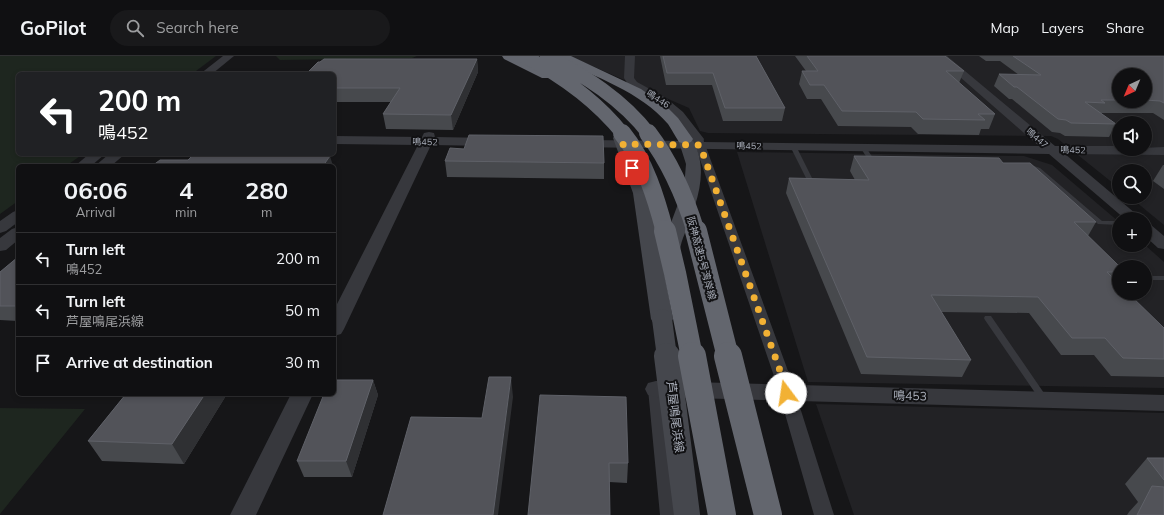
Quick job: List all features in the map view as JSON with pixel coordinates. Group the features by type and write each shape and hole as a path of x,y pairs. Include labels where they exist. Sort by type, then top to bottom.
{"highway":[{"path":"508,56 562,83 581,97 621,141"},
{"path":"524,56 558,75 600,107 618,127 636,152 647,177 659,210 674,265 722,515"},
{"name":"阪神高速5号湾岸線","path":"547,56 597,85 622,105 643,126 660,150 678,184 692,218 709,279 768,515"},
{"path":"561,56 629,89 652,103 672,120 693,142"}],"main road":[{"name":"芦屋鳴尾浜線","path":"621,141 641,193 662,319 687,515"},
{"name":"芦屋鳴尾浜線","path":"662,319 670,248 688,203 692,188 694,164 693,142"}],"street":[{"name":"鳴446","path":"630,56 629,78 634,84 662,100 679,114 693,142"},
{"name":"鳴447","path":"941,56 1126,212"},
{"path":"208,72 233,58"},
{"path":"222,72 233,58"},
{"name":"鳴452","path":"336,135 427,139"},
{"path":"336,325 427,139"},
{"name":"鳴452","path":"336,140 502,140"},
{"name":"鳴452","path":"570,141 1048,147 1164,151"},
{"name":"鳴452","path":"693,142 863,147 1048,147 1112,145"},
{"path":"693,142 783,379 824,515"},
{"path":"1152,146 1164,146"},
{"path":"85,164 95,156"},
{"path":"105,164 115,156"},
{"path":"0,228 16,216"},
{"path":"0,246 16,234"},
{"path":"1152,234 1164,244"},
{"path":"656,389 670,515"},
{"name":"鳴453","path":"656,389 1164,403"},
{"path":"243,515 301,396"}],"lane":[{"path":"793,146 811,182"},
{"path":"863,147 871,160 886,160"},
{"path":"1025,165 1038,169 1100,223 1112,223"},
{"path":"1152,278 1164,278"},
{"path":"988,318 1045,400"}],"shaded area":[{"path":"0,56 216,56 195,72 16,72 16,156 80,156 69,164 16,164 16,202 0,214"},
{"path":"276,56 417,56 412,58 280,60"},
{"path":"569,56 1164,56 1164,225 1152,215 1152,212 1148,212 1138,204 1152,204 1152,164 1112,164 1112,182 1058,139 1051,136 708,133 700,131 689,108"},
{"path":"737,152 1024,156 1052,165 1112,216 1112,252 1152,251 1164,262 1164,388 808,382"},
{"path":"816,404 1164,413 1164,515 854,515"},
{"path":"0,408 85,409 0,514"}],"building":[{"path":"663,56 756,56 785,108 725,108 713,73 667,73"},
{"path":"807,56 945,56 964,71 946,71 995,114 978,114 985,120 923,119 916,112 842,111 824,85 810,85 802,71 818,71"},
{"path":"1013,56 1164,56 1164,103 1152,100 1152,68 1112,68 1112,100 1101,100 1105,103 1085,102 1112,121 1112,124 1071,123 1066,120 1058,119 1017,87 1014,87 999,74 1041,75"},
{"path":"324,59 477,59 451,115 383,114 400,88 336,88 336,72 308,72 318,62"},
{"path":"469,135 603,136 604,163 445,161 450,148 464,149"},
{"path":"192,156 330,156 324,164 155,164 160,160 188,160"},
{"path":"854,156 999,158 1003,163 1030,163 1096,222 1074,222 1113,260 1112,272 1107,272 1112,277 1112,300 1135,300 1164,328 1164,359 1123,358 1105,338 1072,338 1038,297 931,295 971,360 867,357 789,178 869,180"},
{"path":"16,259 16,306 0,306 0,272"},
{"path":"489,377 511,377 493,515 383,515 411,417 482,418"},
{"path":"336,380 373,380 346,461 297,461 323,396 336,396"},
{"path":"540,395 626,397 628,463 609,463 610,515 528,515"},
{"path":"124,396 204,396 172,444 88,441"},
{"path":"1147,458 1164,458 1164,480"},
{"path":"1152,486 1164,487 1164,515 1137,515"}],"route":[{"path":"632,168 623,144 700,145 783,379 786,393"}]}
